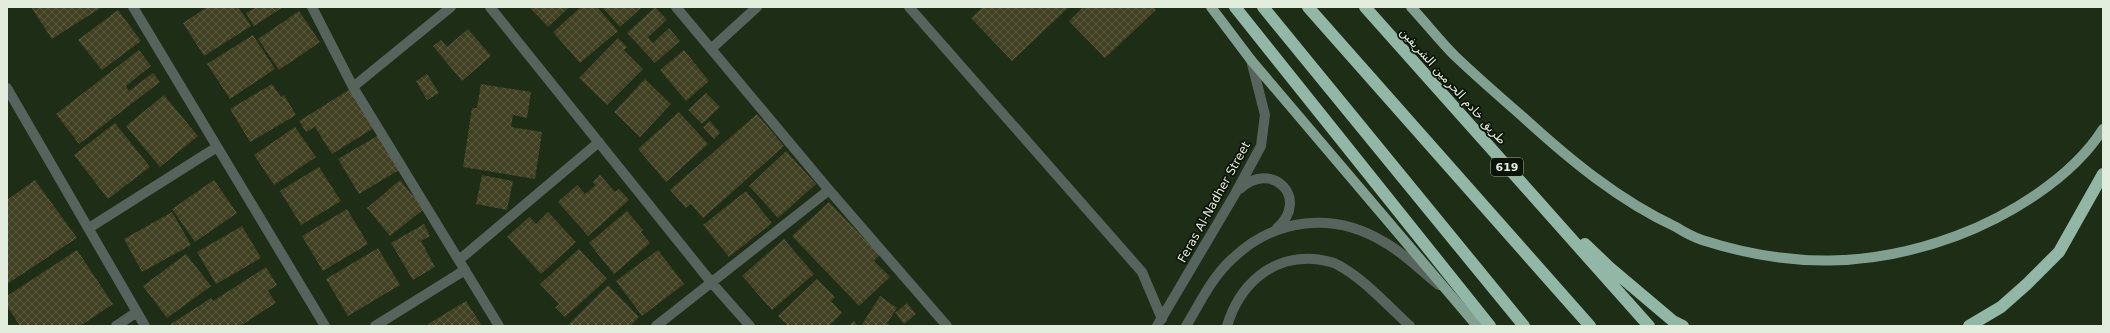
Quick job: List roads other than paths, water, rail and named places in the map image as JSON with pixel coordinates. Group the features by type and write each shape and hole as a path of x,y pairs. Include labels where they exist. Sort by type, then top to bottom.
{"highway":[{"path":"1235,7 1490,326"},
{"path":"1263,7 1524,326"},
{"path":"1308,7 1590,326"},
{"name":"طريق خادم الحرمين الشريفين","path":"1365,7 1649,326"},
{"path":"1512,173 1610,268 1673,321 1683,326"},
{"path":"1969,326 2001,307 2027,284 2059,252 2103,174"}],"main road":[{"path":"1211,7 1251,60 1476,326"},
{"path":"1411,7 1454,55 1561,152 1626,200 1700,239 1775,258 1840,262 1889,256 1933,245 1977,228 2016,207 2052,182 2091,148 2103,129"}],"street":[{"path":"133,7 325,326"},
{"path":"312,7 353,87 499,326"},
{"path":"353,87 451,7"},
{"path":"490,7 711,282 750,326"},
{"path":"676,7 829,190 947,326"},
{"path":"711,49 757,7"},
{"path":"909,7 1142,272 1160,322"},
{"name":"Feras Al-Nadher Street","path":"1160,322 1235,194 1261,146 1265,114 1251,60"},
{"path":"7,88 145,326"},
{"path":"459,260 598,142"},
{"path":"89,228 217,147"},
{"path":"1235,194 1253,179 1263,177 1273,179 1281,185 1288,192 1291,204 1284,222 1275,230"},
{"path":"656,326 829,190"},
{"path":"1186,326 1216,276 1231,259 1247,245 1275,230 1297,223 1322,222 1344,224 1385,242 1443,288"},
{"path":"1227,326 1234,307 1256,278 1285,260 1304,258 1336,264 1349,272 1410,326"},
{"path":"375,326 465,270"},
{"path":"116,326 137,312"}]}
